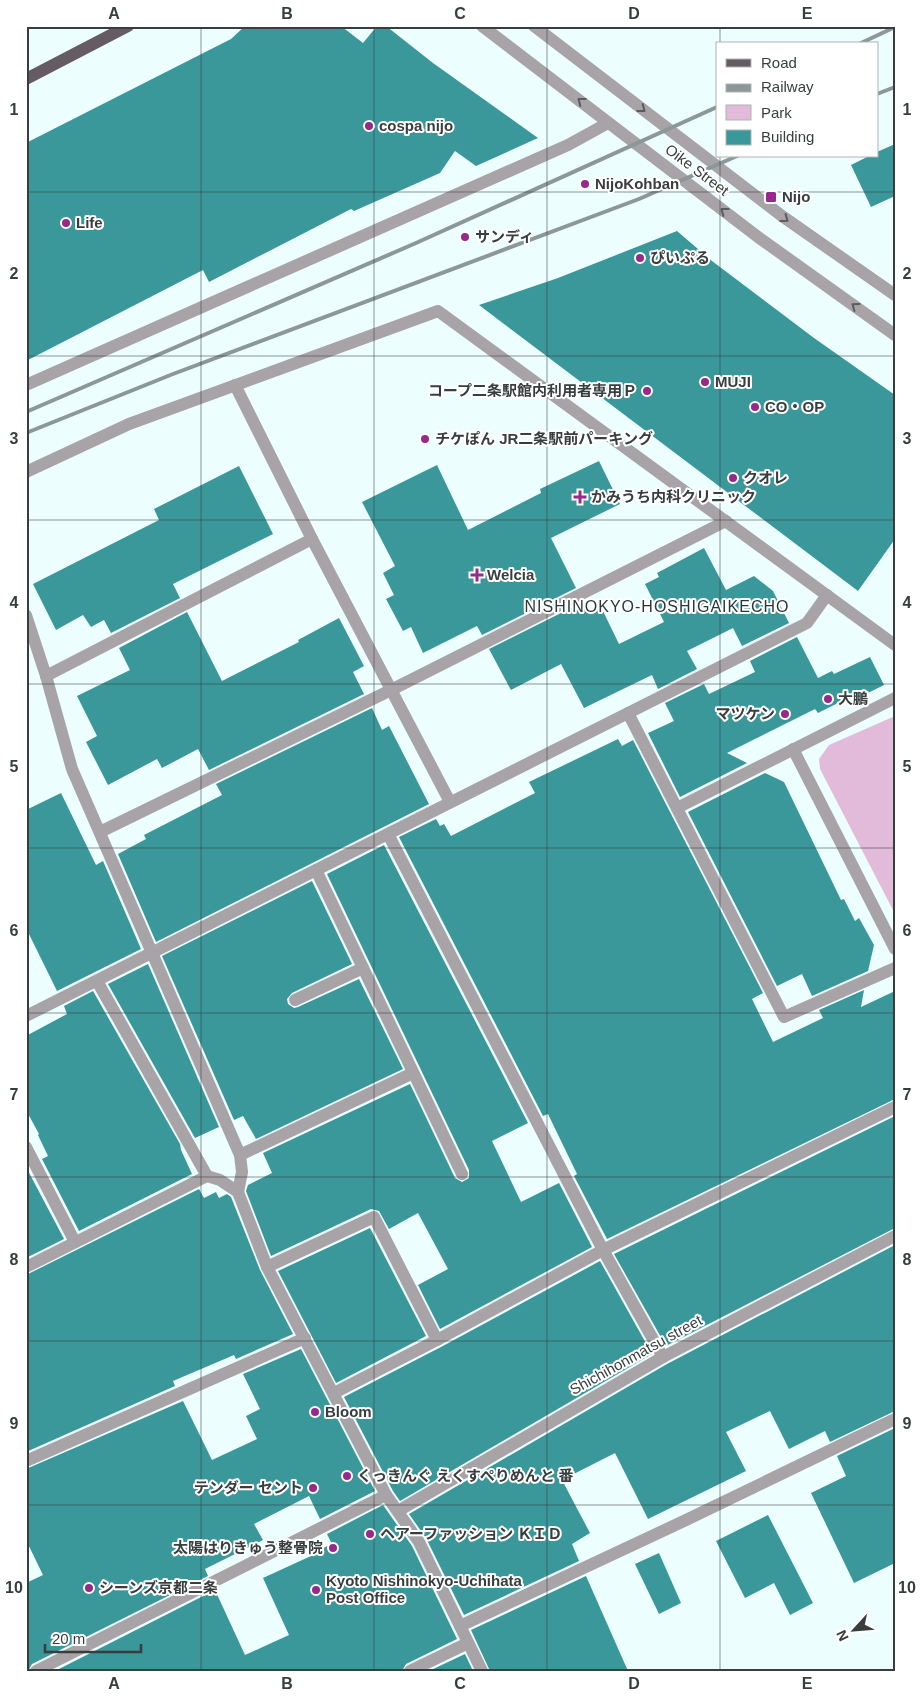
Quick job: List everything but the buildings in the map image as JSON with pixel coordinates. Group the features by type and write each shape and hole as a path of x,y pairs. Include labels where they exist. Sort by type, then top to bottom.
{"main road":[{"path":"26,79 128,26"}],"street":[{"name":"Oike Street","path":"482,26 758,237 895,334"},
{"name":"Oike Street","path":"534,26 782,216 895,295"},
{"path":"26,385 568,145 608,123"},
{"path":"26,472 129,424 438,311 895,645"},
{"path":"235,385 312,539 450,802"},
{"path":"100,832 391,690 726,521"},
{"path":"46,676 312,539"},
{"path":"26,1016 807,623 826,596"},
{"path":"26,615 46,676 72,769 240,1155 242,1172 238,1192 267,1267 386,1495 419,1542 482,1671"},
{"path":"677,808 895,698"},
{"path":"628,713 784,1017 895,968"},
{"path":"793,749 895,949"},
{"path":"388,834 603,1250 662,1357"},
{"path":"316,870 462,1174"},
{"path":"295,1000 364,968"},
{"path":"97,981 207,1176 220,1180 238,1192"},
{"path":"240,1155 413,1073"},
{"path":"334,1393 438,1340 603,1250 895,1107"},
{"path":"26,1147 75,1242"},
{"path":"26,1267 207,1176"},
{"path":"267,1267 374,1217 438,1340"},
{"name":"Shichihonmatsu street","path":"398,1511 662,1357 895,1236"},
{"path":"26,1461 305,1338"},
{"path":"460,1626 895,1419"},
{"path":"36,1671 386,1495"},
{"path":"410,1671 468,1643"}],"green space":[{"path":"895,716 895,914 820,769 819,759 829,745"}],"railway":[{"path":"863,42 895,27"},
{"path":"878,94 895,87"},
{"path":"26,412 416,243 716,107"},
{"path":"26,433 173,374 639,199 732,158"}],"place":[{"name":"cospa nijo","path":"369,126"},
{"name":"NijoKohban","path":"585,184"},
{"name":"Nijo","path":"771,197"},
{"name":"Life","path":"66,223"},
{"name":"サンディ","path":"465,237"},
{"name":"ぴいぷる","path":"640,258"},
{"name":"MUJI","path":"705,382"},
{"name":"コープ二条駅館内利用者専用Ｐ","path":"647,391"},
{"name":"CO・OP","path":"755,407"},
{"name":"チケぽん JR二条駅前パーキング","path":"425,439"},
{"name":"クオレ","path":"733,478"},
{"name":"かみうち内科クリニック","path":"580,497"},
{"name":"Welcia","path":"477,575"},
{"name":"大鵬","path":"828,699"},
{"name":"マツケン","path":"785,714"},
{"name":"Bloom","path":"315,1412"},
{"name":"くっきんぐ えくすぺりめんと 番","path":"347,1476"},
{"name":"テンダー セント","path":"313,1488"},
{"name":"ヘアーファッション ＫＩＤ","path":"370,1534"},
{"name":"太陽はりきゅう整骨院","path":"333,1548"},
{"name":"シーンズ京都二条","path":"89,1588"},
{"name":"Kyoto Nishinokyo-Uchihata Post Office","path":"316,1590"}],"district":[{"name":"NISHINOKYO-HOSHIGAIKECHO","path":"657,606"}]}
